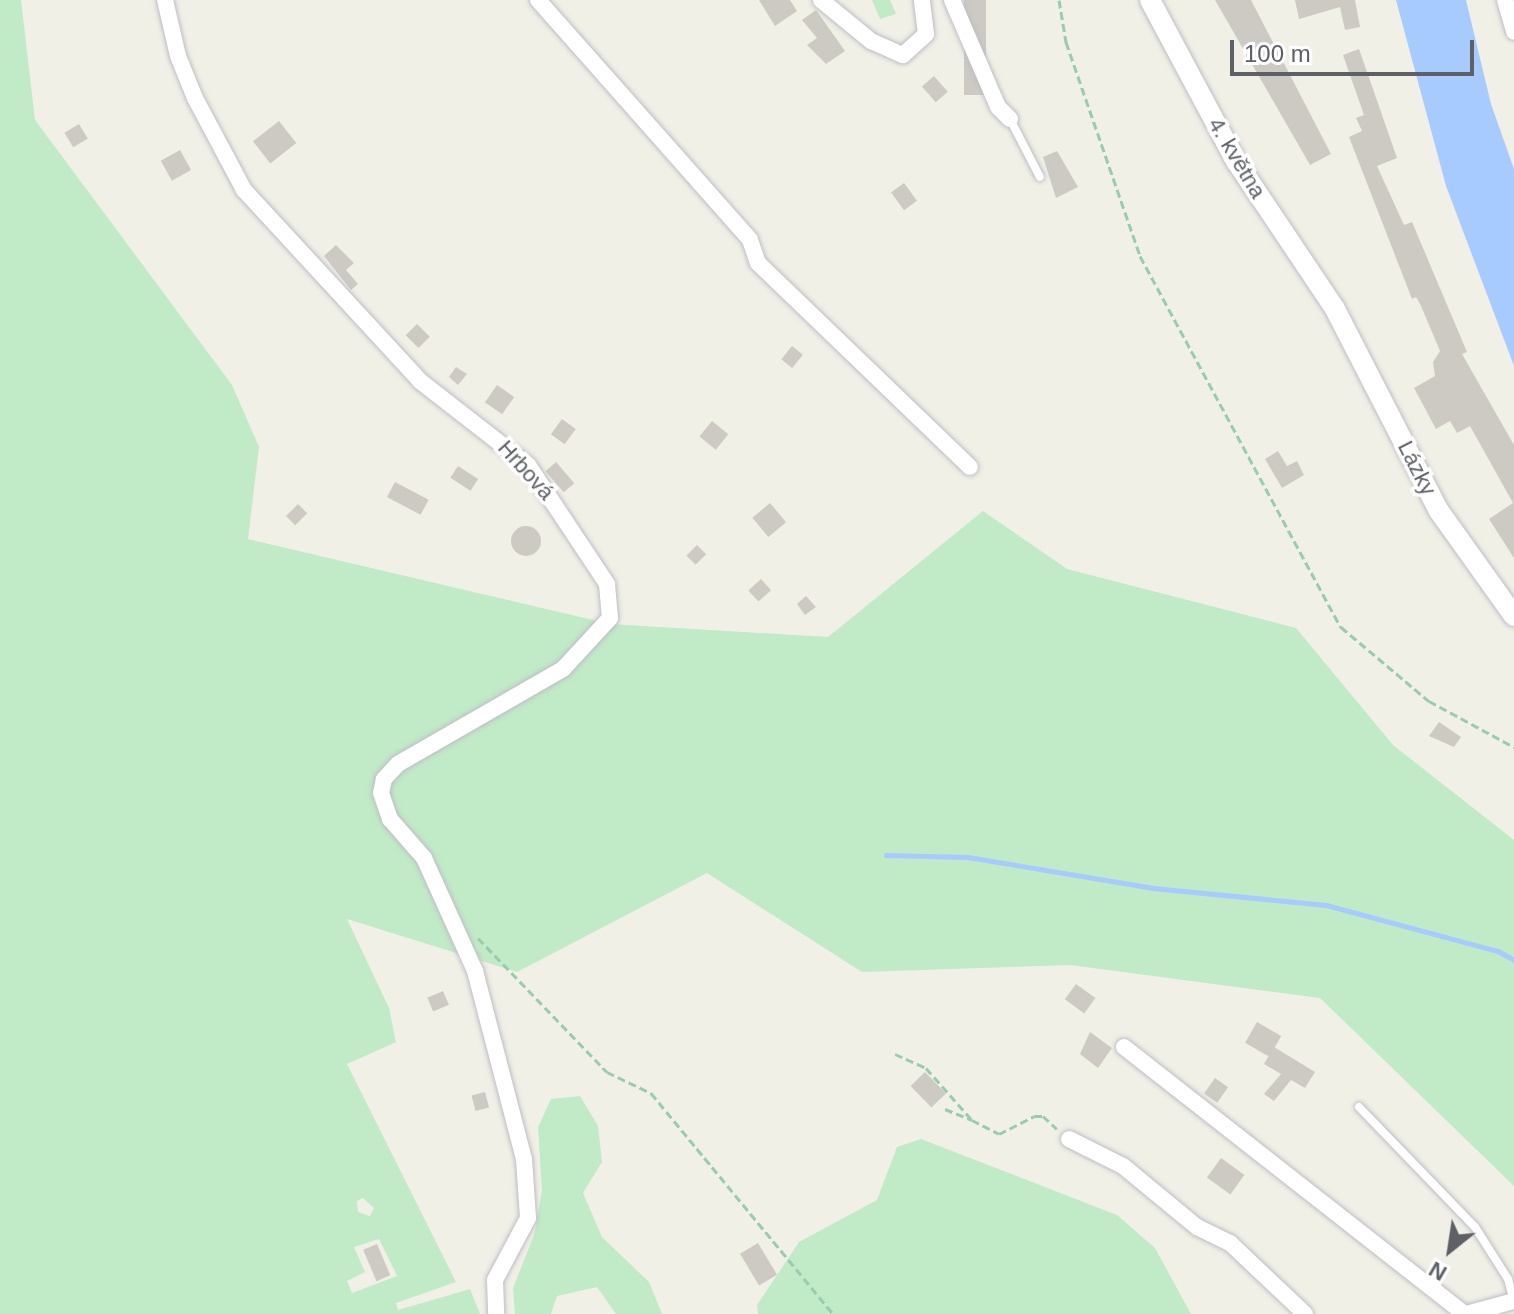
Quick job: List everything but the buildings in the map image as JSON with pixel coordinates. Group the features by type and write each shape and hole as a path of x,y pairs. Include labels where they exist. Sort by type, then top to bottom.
{"street":[{"name":"Hrbová","path":"165,0 178,56 195,98 244,190 420,381 528,465 607,584 610,618 563,669 398,764 384,779 383,807 424,858 475,971 524,1159 528,1218 495,1280 496,1314"},
{"path":"538,0 750,240 758,263 970,467"},
{"path":"821,0 871,41 903,55 926,34 922,0"},
{"path":"952,0 998,107 1010,119"},
{"name":"4. května","path":"1150,0 1236,161 1335,309"},
{"path":"1505,0 1514,32"},
{"name":"Lázky","path":"1335,309 1439,511 1500,604 1514,616"},
{"path":"1124,1047 1465,1314 1514,1301"},
{"path":"1069,1139 1130,1171 1197,1227 1230,1243 1305,1314"}],"lane":[{"path":"1010,119 1040,177"},
{"path":"1359,1107 1475,1227 1508,1279 1514,1301"}],"path":[{"path":"1059,0 1066,42 1140,256 1341,627 1429,701 1514,747"},
{"path":"470,930 607,1072 651,1093 833,1314"},
{"path":"895,1054 934,1075 972,1120"},
{"path":"945,1109 1004,1135 1027,1118 1043,1116 1069,1139"}],"green space":[{"path":"0,0 21,0 35,120 232,385 259,447 248,539 610,624 828,637 983,511 1067,569 1296,628 1393,745 1514,840 1514,1186 1320,998 1070,965 862,972 707,873 517,972 347,919 389,1008 396,1042 347,1064 456,1282 396,1303 398,1310 470,1289 480,1314 0,1314","holes":["363,1198 374,1208 370,1216 358,1212 357,1201","379,1239 397,1276 352,1293 347,1281 365,1272 354,1247"]},
{"path":"872,0 890,0 896,14 880,19"},
{"path":"580,1096 598,1126 602,1162 583,1193 602,1237 649,1282 662,1314 616,1314 597,1287 557,1296 551,1314 515,1314 513,1288 534,1235 542,1191 538,1127 551,1099"},
{"path":"921,1139 1117,1215 1155,1248 1191,1314 758,1314 757,1305 799,1242 877,1200 897,1147"}],"water":[{"path":"1396,0 1466,0 1491,104 1514,169 1514,366 1446,186"}],"waterway":[{"path":"886,855 968,857 1153,888 1326,905 1498,951 1514,960"}]}
